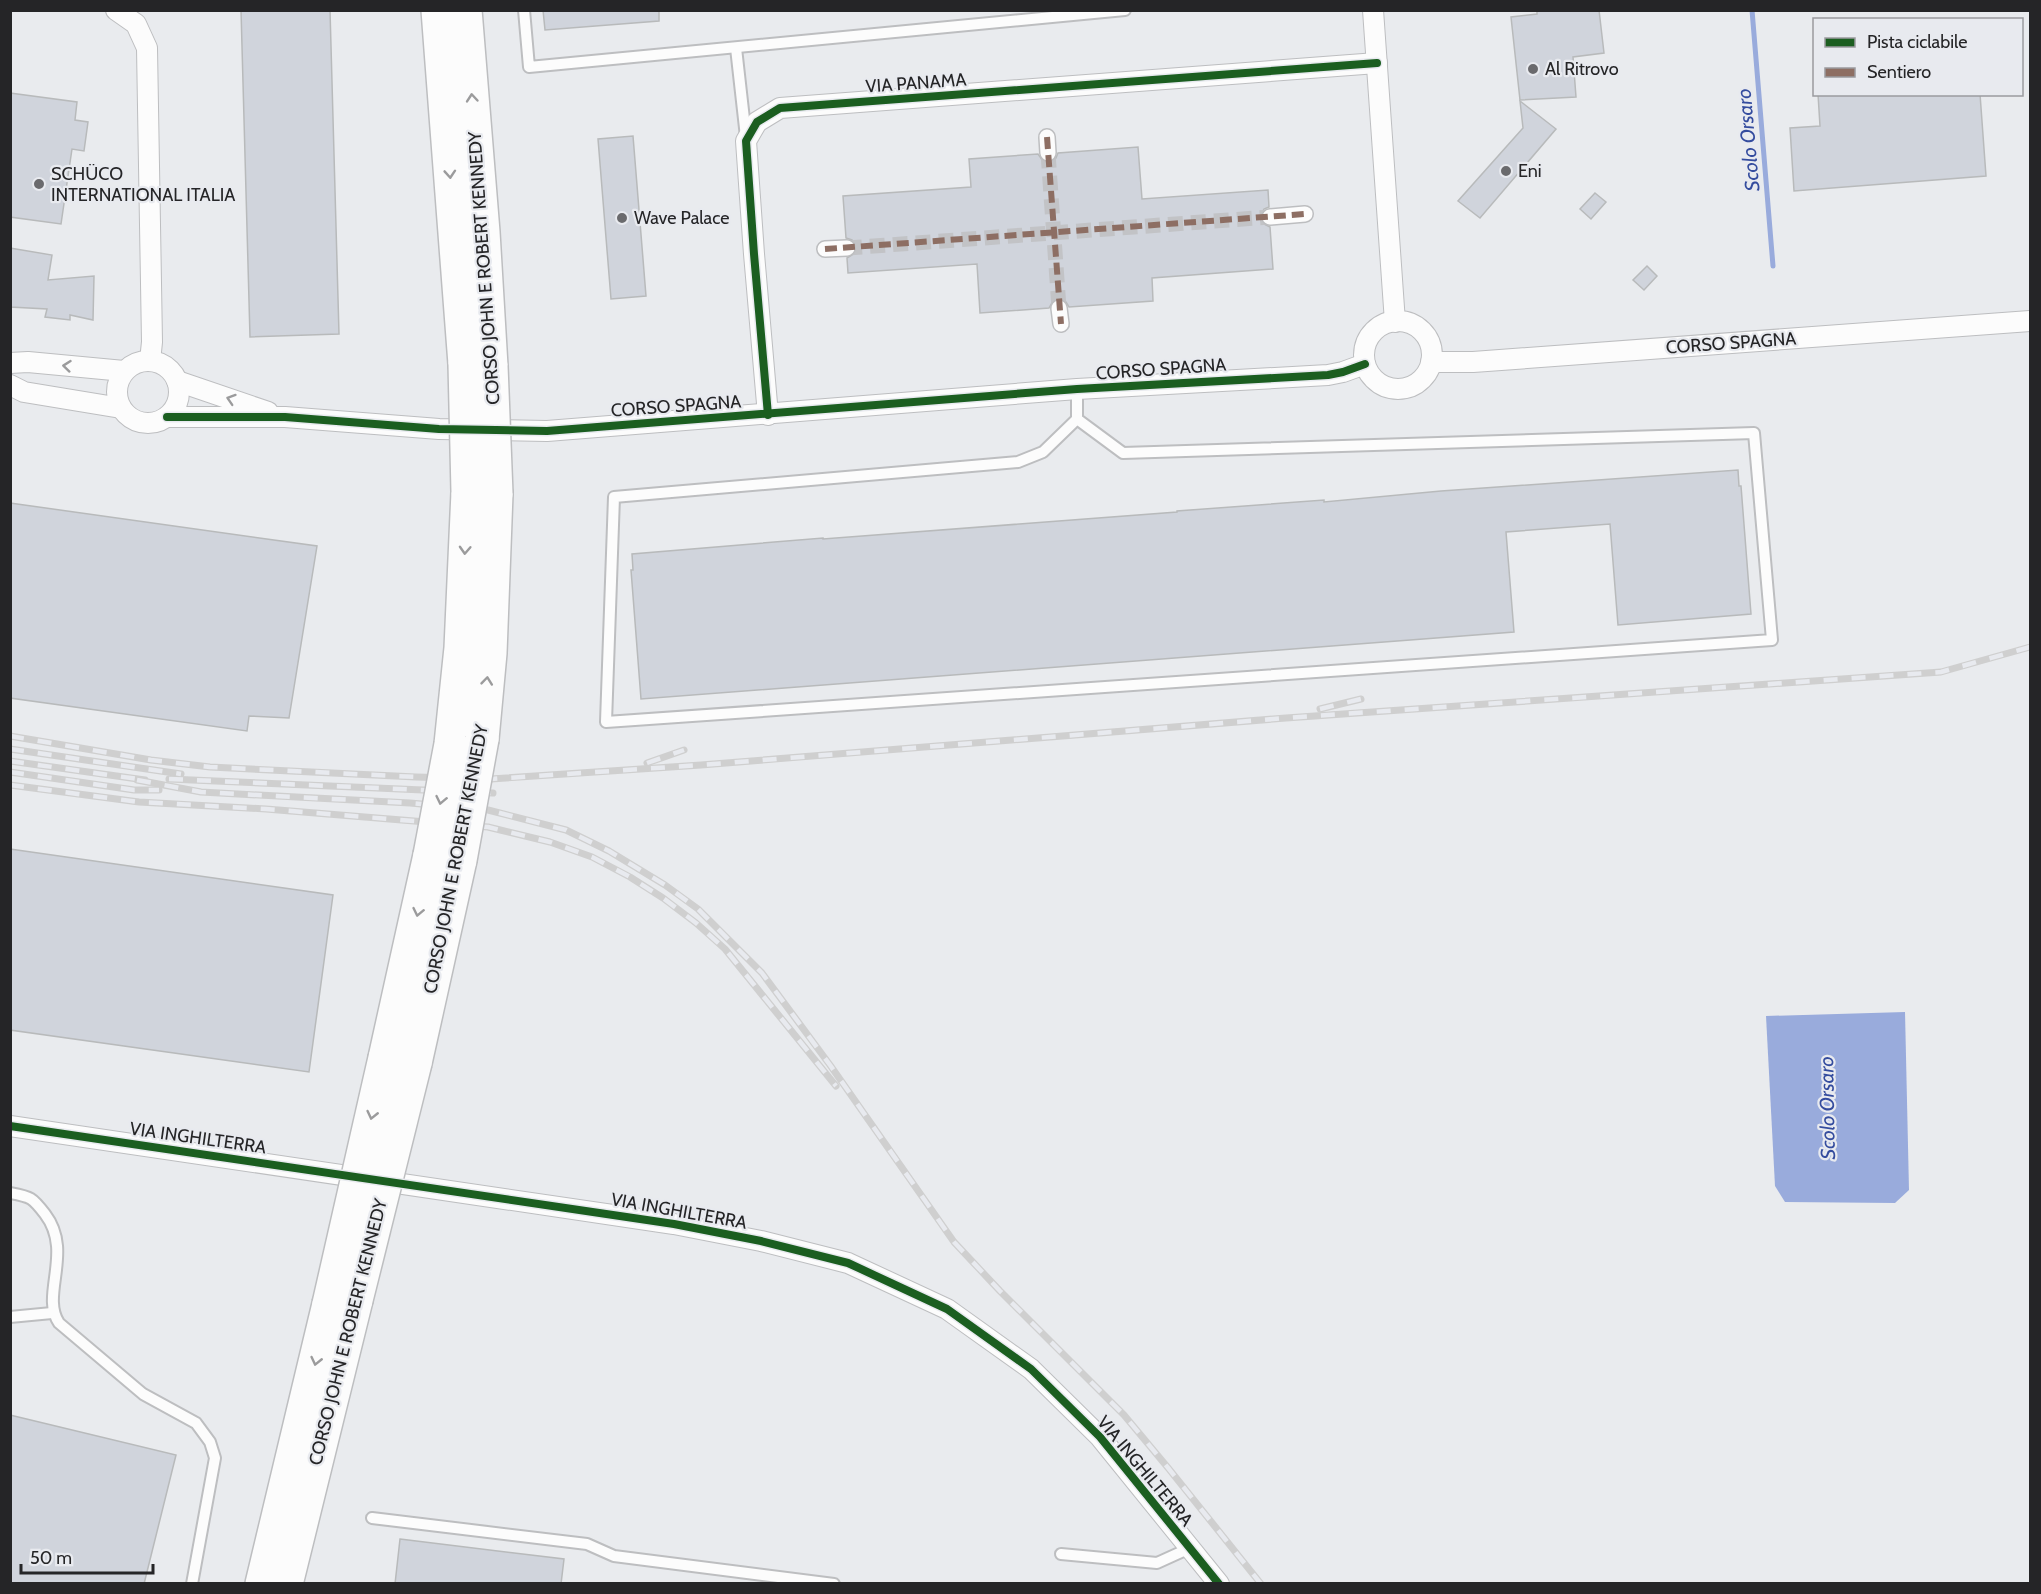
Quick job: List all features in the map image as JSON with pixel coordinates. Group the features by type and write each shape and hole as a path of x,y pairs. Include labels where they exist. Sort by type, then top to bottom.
{"highway":[{"name":"CORSO JOHN E ROBERT KENNEDY","path":"438,10 478,365"},
{"name":"CORSO JOHN E ROBERT KENNEDY","path":"286,1584 343,1302 445,857 466,742 461,648 482,493 478,365 481,209 465,10"},
{"name":"CORSO JOHN E ROBERT KENNEDY","path":"262,1584 343,1302"}],"street":[{"path":"116,10 136,24 147,48 152,342 150,361 133,365 124,372 119,380 117,389 121,408"},
{"path":"1373,10 1395,322"},
{"name":"VIA PANAMA","path":"746,141 758,122 780,108 1377,63"},
{"path":"1047,137 1048,153"},
{"path":"746,141 768,415"},
{"path":"1270,217 1305,214"},
{"path":"825,249 847,248"},
{"path":"1059,308 1061,324"},
{"name":"CORSO SPAGNA","path":"1431,362 1497,361 2031,321"},
{"path":"1388,323 1412,324 1428,339 1432,351 1431,362 1421,380 1414,386 1402,389 1383,386 1374,380 1365,364 1366,342 1373,332 1388,323"},
{"name":"CORSO SPAGNA","path":"150,361 164,365 177,381 285,417"},
{"path":"10,363 28,362 124,372"},
{"name":"CORSO SPAGNA","path":"10,385 24,392 121,408 128,416 147,423 167,417 285,417 439,429 547,431 1077,389 1328,375 1365,364"},
{"path":"167,417 178,401 177,381"},
{"name":"VIA INGHILTERRA","path":"10,1126 674,1224 761,1241 848,1263 947,1309 1031,1369 1101,1437 1219,1584"}],"lane":[{"path":"524,10 529,67 1125,10"},
{"path":"736,48 746,141"},
{"path":"1077,389 1077,419 1043,452 1018,462 614,497 606,722 1772,640 1754,433 1123,453 1077,419"},
{"path":"10,1193 32,1198 52,1224 58,1244 52,1313 58,1323 143,1394 196,1423 210,1442 215,1458 192,1584"},
{"path":"10,1317 52,1313"},
{"path":"372,1518 587,1544 614,1556 834,1584"},
{"path":"1062,1554 1157,1563 1190,1548"}],"water":[{"path":"1905,1012 1909,1190 1895,1203 1785,1202 1775,1186 1766,1016"}],"building":[{"path":"241,10 330,10 339,334 250,337"},
{"path":"543,10 659,10 659,21 545,30"},
{"path":"1537,10 1599,10 1604,53 1573,57 1576,97 1520,100 1511,17 1537,14"},
{"name":"SCHÜCO INTERNATIONAL ITALIA","path":"10,93 77,102 75,120 88,122 84,151 72,149 61,224 10,217"},
{"path":"1818,96 1980,96 1986,176 1794,191 1790,128 1820,126"},
{"path":"1520,101 1556,129 1480,218 1458,201 1523,128"},
{"name":"Wave Palace","path":"633,136 646,296 611,299 598,139"},
{"path":"1138,147 1142,199 1268,190 1269,207 1264,209 1260,217 1262,223 1270,227 1273,269 1152,278 1153,301 1069,307 1066,302 1058,298 1049,308 980,313 977,264 848,273 847,258 855,253 857,247 852,240 846,238 843,196 971,187 969,159 1038,154 1043,161 1049,163 1056,158 1058,153"},
{"path":"1595,193 1606,202 1591,219 1580,209"},
{"path":"10,248 52,255 48,280 94,276 93,320 70,315 70,320 45,317 47,309 10,307"},
{"path":"1647,266 1657,276 1644,290 1633,280"},
{"path":"1738,470 1751,614 1618,625 1610,524 1506,532 1514,632 641,699 631,570 633,570 632,554"},
{"path":"10,503 317,546 289,718 249,716 247,731 10,698"},
{"path":"10,849 333,895 309,1072 10,1030"},
{"path":"10,1415 176,1455 144,1584 10,1584"},
{"path":"400,1539 564,1559 561,1584 395,1584"}],"waterway":[{"name":"Scolo Orsaro","path":"1752,10 1773,266"}],"tunnel":[{"path":"1048,153 1059,308"},
{"path":"847,248 1270,217"}],"railway":[{"path":"10,736 151,760 210,767 491,779 701,765 1286,718 1941,672 2030,647"},
{"path":"1320,709 1361,699"},
{"path":"10,749 181,774"},
{"path":"647,763 684,750"},
{"path":"10,761 145,780"},
{"path":"10,772 134,790 159,790"},
{"path":"169,779 493,793"},
{"path":"137,780 201,792 410,803 488,810 566,830 609,851 665,885 698,909 762,973 830,1065 954,1242 1124,1415 1261,1584"},
{"path":"10,785 139,802 266,809 488,827 550,842 592,857 663,898 725,949 836,1086"}],"marked path":[{"path":"1047,137 1061,324"},
{"path":"825,249 1305,214"}],"cycle path":[{"path":"768,415 746,141 757,122 780,108 1377,63"},
{"path":"167,417 285,417 439,429 547,431 1077,389 1328,375 1365,364"},
{"path":"10,1126 674,1224 761,1241 848,1263 947,1309 1031,1369 1100,1437 1219,1584"}],"place":[{"name":"Al Ritrovo","path":"1533,69"},
{"name":"Eni","path":"1506,171"},
{"name":"SCHÜCO INTERNATIONAL ITALIA","path":"39,184"},
{"name":"Wave Palace","path":"622,218"}]}
